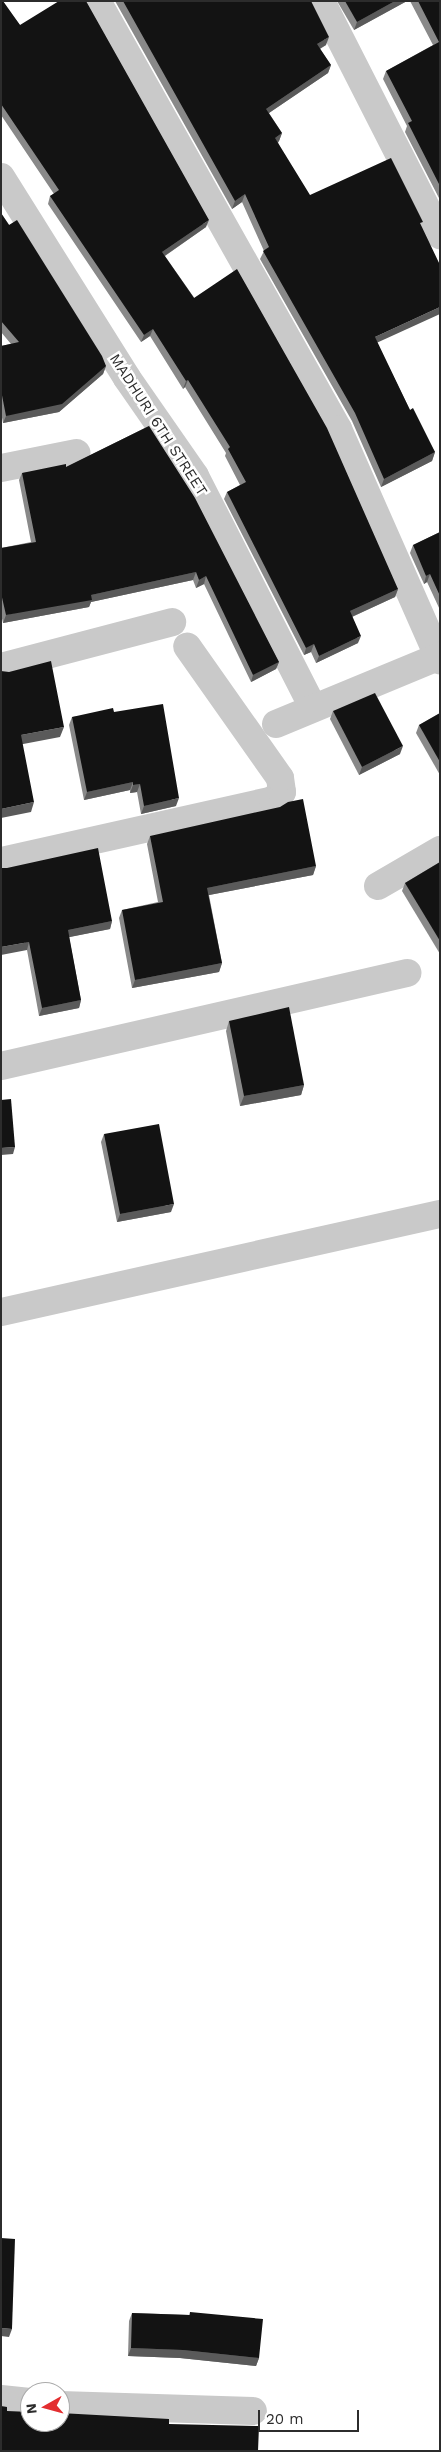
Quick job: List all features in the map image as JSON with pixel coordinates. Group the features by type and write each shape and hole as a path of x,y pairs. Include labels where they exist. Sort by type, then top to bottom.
{"street":[{"path":"97,1 338,429 439,658 276,724"},
{"path":"321,1 440,234"},
{"name":"MADHURI 6TH STREET","path":"1,177 126,378 195,476 313,708"},
{"path":"1,468 77,453"},
{"path":"1,667 172,622"},
{"path":"1,861 273,800 282,792 280,778 187,646"},
{"path":"378,886 440,850"},
{"path":"1,1066 408,973"},
{"path":"1,1312 440,1214"},
{"path":"1,2399 20,2401"},
{"path":"70,2405 253,2411"}],"building":[{"path":"1,1 3,1 20,25 59,1 86,1 209,220 162,252 194,298 237,269 327,428 398,589 350,611 361,636 319,656 314,644 306,648 227,492 246,482 228,449 230,447 153,329 144,335 50,196 59,190 1,104"},
{"path":"123,1 311,1 329,37 317,44 331,65 266,109 282,133 275,138 310,195 391,158 423,222 420,223 440,265 440,307 375,337 410,410 413,408 435,452 384,479 355,413 263,251 269,247 245,194 235,201"},
{"path":"345,1 395,1 357,22"},
{"path":"418,1 440,1 440,186 408,123 412,121 386,71 439,42"},
{"path":"1,213 9,225 17,220 102,356 106,366 62,404 6,416 1,390 1,346 19,342 1,321"},
{"path":"149,426 195,498 279,662 253,675 206,576 199,580 196,572 91,595 92,600 6,615 1,593 1,548 36,542 22,473 66,464 66,467"},
{"path":"440,532 440,596 430,574 426,576 413,545"},
{"path":"51,661 64,727 21,735 34,802 1,809 1,671 9,672"},
{"path":"375,693 403,746 362,767 333,711"},
{"path":"163,704 179,798 144,806 140,784 133,785 133,782 87,792 72,717 113,708 114,712"},
{"path":"440,713 440,762 419,725"},
{"path":"303,799 316,866 207,888 222,963 135,980 122,910 163,902 150,836 280,807 288,802"},
{"path":"98,848 112,921 68,930 81,1000 42,1008 29,942 1,947 1,868"},
{"path":"440,862 440,941 405,883"},
{"path":"289,1007 304,1085 244,1096 229,1021"},
{"path":"11,1099 15,1147 1,1148 1,1100"},
{"path":"159,1124 174,1204 120,1214 104,1134"},
{"path":"1,2238 15,2239 12,2329 1,2328"},
{"path":"190,2312 263,2319 259,2358 183,2350 131,2348 132,2313 190,2315"},
{"path":"1,2406 7,2407 7,2411 20,2412 20,2432 70,2432 70,2414 169,2419 169,2424 259,2426 258,2451 1,2451"}]}
